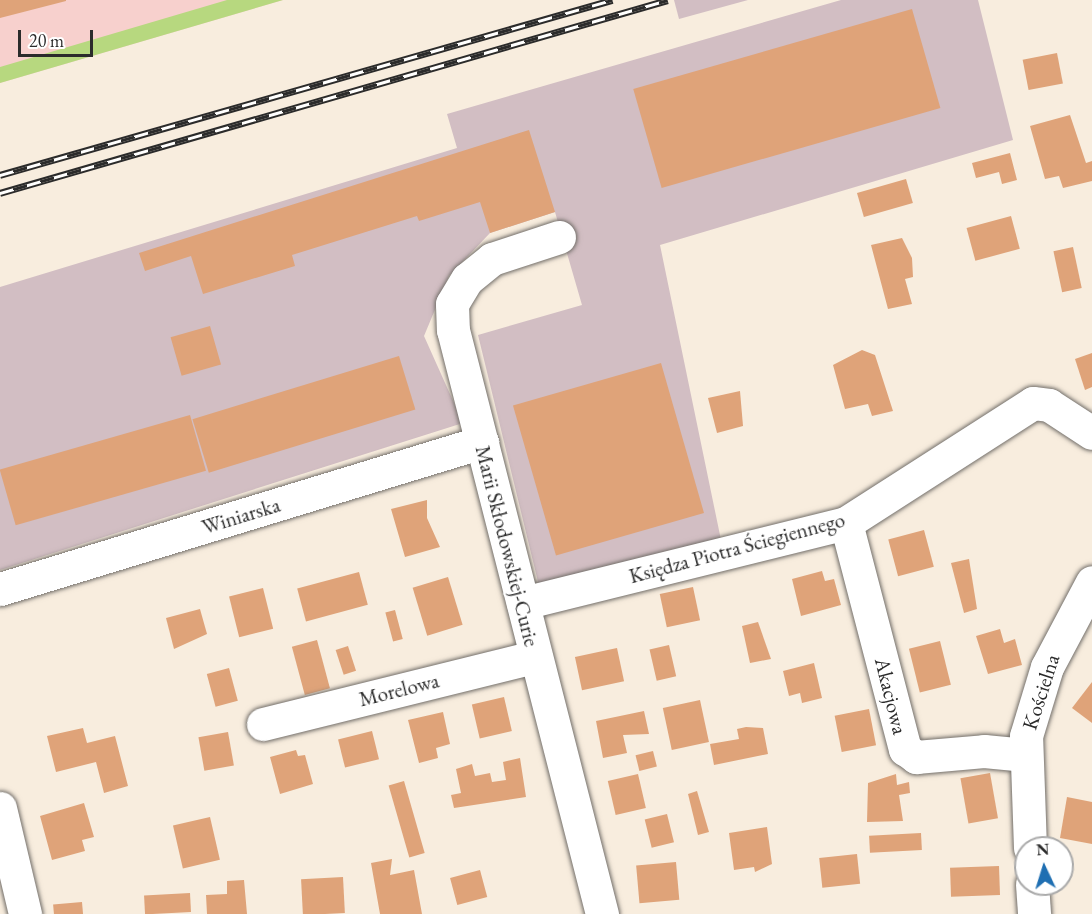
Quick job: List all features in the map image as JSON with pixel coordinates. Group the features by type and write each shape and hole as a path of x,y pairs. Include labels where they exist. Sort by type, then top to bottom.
{"street":[{"name":"Marii Skłodowskiej-Curie","path":"559,237 492,259 467,279 452,304 453,330 523,603 534,657 602,914"},
{"name":"Księdza Piotra Ściegiennego","path":"523,603 846,523 1033,403 1049,405 1092,433"},
{"name":"Winiarska","path":"0,589 482,442"},
{"name":"Akacjowa","path":"846,523 905,749 916,757 984,751 1026,755"},
{"name":"Kościelna","path":"1029,836 1026,755 1047,666 1092,582"},
{"name":"Morelowa","path":"263,724 534,657"},
{"path":"0,808 25,914"},
{"path":"1033,896 1034,914"}],"shaded area":[{"path":"0,0 283,0 0,83"},
{"path":"674,0 748,0 679,19"},
{"path":"841,0 978,0 1013,140 660,245 721,540 539,586 478,335 582,305 555,212 490,233 449,276 424,336 463,423 0,570 0,287 457,148 447,114"}],"green space":[{"path":"227,0 283,0 0,83 0,67"}],"building":[{"path":"0,0 66,0 66,1 0,18"},
{"path":"912,9 940,108 662,188 633,89"},
{"path":"1057,53 1063,83 1029,90 1023,60"},
{"path":"1070,115 1086,163 1092,161 1092,181 1063,188 1059,176 1045,179 1030,126"},
{"path":"529,130 555,212 490,233 480,202 419,221 417,216 292,255 295,266 203,294 191,256 145,271 139,253"},
{"path":"1010,153 1017,180 1002,184 999,172 976,178 972,163"},
{"path":"906,179 913,203 864,217 857,193"},
{"path":"1011,216 1020,249 975,261 967,228"},
{"path":"902,238 912,258 913,277 905,279 912,304 888,309 871,245"},
{"path":"1073,247 1082,288 1062,292 1053,251"},
{"path":"210,326 221,364 182,376 171,337"},
{"path":"862,350 875,355 893,411 872,416 868,404 845,409 833,365"},
{"path":"1092,353 1092,387 1085,390 1075,359"},
{"path":"399,356 415,410 209,473 192,419"},
{"path":"661,363 704,513 556,555 513,405"},
{"path":"740,391 743,426 717,433 708,398"},
{"path":"190,415 206,471 16,525 0,469"},
{"path":"427,500 427,518 440,547 405,557 391,509"},
{"path":"924,530 934,567 898,576 888,540"},
{"path":"969,559 977,609 964,613 951,563"},
{"path":"822,571 825,581 834,579 841,605 801,616 792,579"},
{"path":"359,572 368,605 306,621 297,589"},
{"path":"448,577 463,625 427,636 413,588"},
{"path":"693,587 700,620 667,627 660,594"},
{"path":"263,588 273,629 239,637 229,596"},
{"path":"200,609 207,634 174,649 166,618"},
{"path":"395,610 403,639 393,642 385,613"},
{"path":"758,622 771,659 750,663 742,626"},
{"path":"1000,629 1004,643 1015,639 1022,665 988,674 976,636"},
{"path":"317,640 330,688 305,695 292,647"},
{"path":"940,641 951,685 920,692 909,649"},
{"path":"669,645 676,676 657,681 650,649"},
{"path":"348,646 356,671 344,675 336,650"},
{"path":"617,648 624,681 582,690 575,657"},
{"path":"814,663 822,698 802,703 800,693 789,696 783,671"},
{"path":"229,668 238,701 216,707 207,674"},
{"path":"1092,682 1092,723 1072,708"},
{"path":"504,697 512,731 480,739 472,704"},
{"path":"700,700 709,742 672,750 663,708"},
{"path":"869,709 876,745 842,752 835,716"},
{"path":"644,711 649,734 623,735 627,753 603,758 596,721"},
{"path":"443,712 450,744 436,748 438,758 419,763 408,720"},
{"path":"83,728 87,743 115,736 128,786 104,793 96,762 56,772 47,736"},
{"path":"763,728 768,754 714,765 710,744 739,739 737,729"},
{"path":"372,731 379,759 345,768 338,739"},
{"path":"228,732 234,765 204,771 198,737"},
{"path":"296,750 298,756 305,755 313,784 280,794 270,757"},
{"path":"653,751 657,767 639,771 636,755"},
{"path":"520,758 526,797 454,808 451,795 461,793 456,769 472,764 475,776 490,773 492,782 506,780 503,762"},
{"path":"990,773 998,818 968,824 960,778"},
{"path":"638,774 646,808 616,815 608,781"},
{"path":"896,774 897,785 909,782 910,793 899,795 903,821 867,822 868,783"},
{"path":"404,781 425,853 409,858 389,785"},
{"path":"697,791 709,832 698,835 688,794"},
{"path":"1067,797 1092,802 1092,844 1074,841 1074,836 1060,836"},
{"path":"84,803 94,837 82,840 85,851 52,860 40,816"},
{"path":"667,814 674,842 652,848 645,820"},
{"path":"210,817 220,860 183,868 173,826"},
{"path":"767,827 772,864 755,872 754,867 734,870 729,833"},
{"path":"921,833 922,850 870,853 869,836"},
{"path":"857,854 860,884 822,888 819,858"},
{"path":"392,859 390,875 414,870 422,914 380,914 371,863"},
{"path":"676,862 679,900 639,903 636,865"},
{"path":"999,866 1000,895 951,897 950,868"},
{"path":"480,870 487,897 457,905 450,878"},
{"path":"343,877 345,913 303,914 301,879"},
{"path":"244,880 247,914 207,914 206,895 227,894 227,881"},
{"path":"190,893 191,912 145,914 144,895"},
{"path":"82,902 83,914 54,914 53,905"}],"railway":[{"path":"0,175 612,0"},
{"path":"0,193 668,0"}]}
